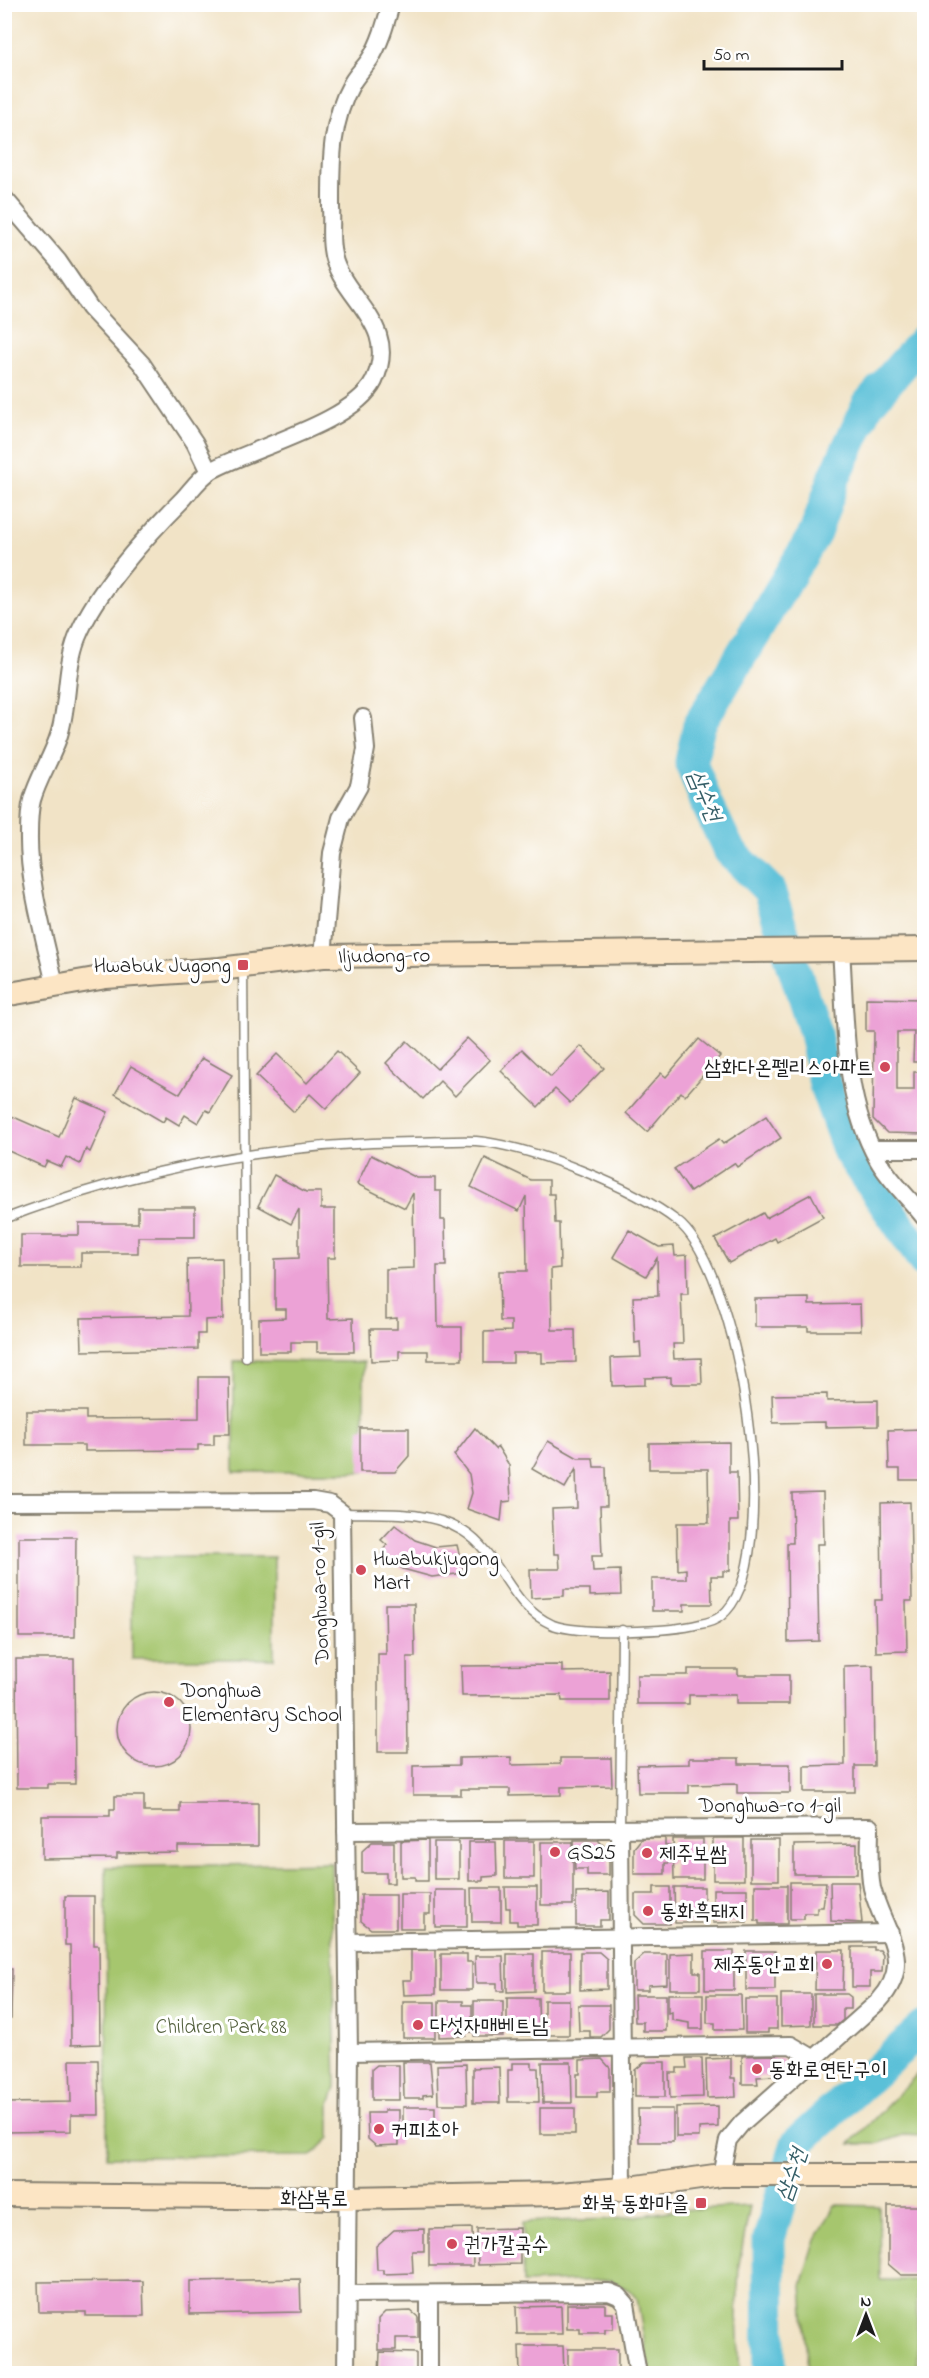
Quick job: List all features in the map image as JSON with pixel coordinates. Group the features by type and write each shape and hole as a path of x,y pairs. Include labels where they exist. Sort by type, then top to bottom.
{"street":[{"path":"55,985 37,900 29,838 31,801 59,734 72,655 78,636 103,593 158,524 208,472 253,450 307,430 356,401 374,381 380,356 378,331 360,300 340,277 332,250 331,150 338,116 353,82 372,56 391,4"},
{"path":"4,198 58,261 90,308 142,364 195,443 208,472"},
{"path":"323,956 332,853 341,818 359,786 366,749 363,718"},
{"path":"924,949 834,949 850,1078 861,1120 879,1161 924,1217"},
{"name":"Iljudong-ro","path":"4,995 106,977 243,966 323,956 834,949"},
{"path":"873,1149 924,1149"},
{"name":"Donghwa-ro 1-gil","path":"4,1502 314,1501 330,1504 342,1513 349,2052 346,2373"},
{"name":"Donghwa-ro 1-gil","path":"346,1831 870,1827 872,1887 890,1934"},
{"path":"620,1829 623,2189"},
{"path":"348,1942 890,1934 897,1965 895,1978 889,1991 742,2123 728,2140 721,2175"},
{"path":"349,2052 791,2045 813,2058"},
{"name":"화삼북로","path":"4,2195 349,2198 559,2194 623,2189 721,2175 761,2173 924,2175"},
{"path":"347,2294 429,2296 609,2292 619,2296 626,2304 638,2373"},
{"path":"429,2296 429,2373"}],"lane":[{"path":"243,966 246,1357"},
{"path":"4,1219 149,1174 244,1155 367,1142 478,1142 533,1153 630,1191 680,1223 704,1254 711,1271 738,1366 751,1440 754,1479 747,1568 734,1601 716,1619 697,1625 668,1629 573,1629 552,1624 532,1611 522,1601 496,1565 464,1532 426,1515 342,1513"},
{"path":"620,1829 622,1630"}],"green space":[{"path":"234,1361 364,1362 364,1472 234,1472"},
{"path":"132,1557 274,1557 274,1659 132,1659"},
{"name":"Children Park 88","path":"331,1863 336,2087 330,2104 330,2138 311,2156 107,2157 106,1867"},
{"path":"924,2067 924,2136 903,2135 876,2144 850,2144"},
{"path":"835,2205 879,2206 880,2280 917,2280 917,2373 808,2373 802,2285 816,2239"},
{"path":"750,2206 739,2264 737,2316 740,2373 650,2373 637,2299 629,2290 611,2280 523,2283 523,2222 615,2219 677,2210"}],"building":[{"name":"삼화다온펠리스아파트","path":"866,998 924,999 924,1062 913,1062 914,1032 897,1032 897,1090 914,1090 914,1072 924,1072 924,1134 887,1133 873,1119 874,1031 866,1031"},
{"path":"467,1038 490,1060 455,1096 440,1081 423,1099 386,1063 407,1041 437,1069"},
{"path":"699,1039 720,1056 685,1096 681,1092 647,1132 626,1113 661,1073 666,1077"},
{"path":"581,1046 604,1068 570,1103 555,1089 538,1107 501,1071 522,1049 551,1077"},
{"path":"337,1051 360,1073 326,1109 310,1094 294,1112 256,1076 277,1054 307,1083"},
{"path":"202,1058 232,1075 210,1112 206,1110 198,1123 185,1115 179,1125 166,1117 163,1122 115,1094 131,1066 180,1094"},
{"path":"76,1098 108,1112 90,1152 86,1149 80,1164 66,1157 61,1167 47,1161 44,1167 4,1149 4,1120 7,1114 59,1137"},
{"path":"766,1116 781,1138 737,1167 734,1163 690,1192 674,1169 719,1139 723,1144"},
{"path":"371,1155 417,1178 435,1178 435,1191 441,1191 441,1220 445,1220 446,1266 437,1266 438,1327 462,1327 462,1360 428,1360 428,1351 399,1351 399,1360 371,1361 370,1329 397,1329 397,1318 386,1319 386,1269 414,1268 413,1193 405,1208 357,1184"},
{"path":"485,1158 531,1180 549,1180 549,1194 554,1194 555,1223 559,1223 560,1268 551,1269 552,1330 575,1330 576,1362 542,1363 542,1353 513,1353 513,1363 484,1363 484,1332 511,1331 511,1321 500,1321 499,1271 527,1271 526,1196 519,1211 471,1187"},
{"path":"274,1175 306,1192 321,1192 321,1209 335,1209 335,1258 327,1258 328,1319 353,1318 354,1352 317,1352 317,1342 291,1342 291,1352 259,1352 259,1319 286,1318 286,1309 275,1309 275,1259 299,1258 299,1209 291,1224 258,1206"},
{"path":"811,1194 823,1217 777,1242 775,1238 729,1263 715,1239 763,1213 766,1218"},
{"path":"138,1207 195,1207 195,1237 138,1237 138,1253 81,1253 81,1267 21,1267 21,1235 79,1235 79,1223 138,1223"},
{"path":"629,1230 659,1247 674,1246 675,1256 687,1255 688,1294 681,1294 683,1344 673,1344 674,1359 701,1358 702,1384 671,1384 671,1377 645,1378 645,1385 612,1386 611,1358 641,1357 640,1342 635,1343 633,1297 658,1296 657,1258 646,1276 613,1257"},
{"path":"222,1258 223,1319 205,1320 205,1334 198,1334 198,1349 82,1351 81,1318 188,1316 187,1259"},
{"path":"809,1298 809,1305 860,1304 861,1331 808,1331 808,1327 755,1327 755,1299"},
{"path":"199,1377 229,1377 230,1434 214,1434 214,1445 198,1445 198,1450 85,1451 85,1445 26,1445 26,1411 86,1411 86,1419 199,1418"},
{"path":"827,1394 827,1401 878,1400 878,1426 825,1427 825,1422 773,1423 772,1395"},
{"path":"360,1428 409,1428 409,1456 395,1472 360,1472"},
{"path":"475,1428 495,1449 498,1447 509,1465 511,1501 503,1502 501,1521 467,1509 472,1493 469,1474 454,1455"},
{"path":"924,1429 924,1480 900,1480 900,1469 889,1469 888,1430"},
{"path":"548,1441 578,1458 593,1458 594,1467 606,1467 607,1506 600,1506 602,1556 592,1556 593,1571 620,1570 621,1595 590,1596 590,1589 564,1589 564,1596 531,1598 530,1569 560,1569 559,1554 554,1554 552,1509 577,1508 576,1469 565,1488 532,1469"},
{"path":"729,1442 729,1472 737,1472 738,1521 730,1521 730,1571 723,1571 723,1576 711,1576 712,1604 684,1604 684,1611 652,1611 652,1579 686,1579 686,1569 678,1570 677,1523 709,1523 708,1469 649,1469 649,1443"},
{"path":"823,1492 824,1544 817,1544 819,1641 788,1642 787,1543 793,1543 792,1493"},
{"path":"910,1502 912,1601 906,1601 907,1651 876,1652 875,1600 882,1600 881,1503"},
{"path":"395,1525 415,1540 436,1547 457,1545 464,1573 432,1577 403,1569 381,1553 387,1545 381,1540"},
{"path":"19,1537 76,1537 75,1637 19,1637"},
{"path":"385,1604 414,1604 415,1657 407,1657 408,1752 378,1752 378,1654 386,1654"},
{"path":"16,1659 74,1659 75,1784 48,1784 48,1788 17,1788"},
{"path":"562,1665 562,1672 610,1671 610,1701 562,1701 561,1695 462,1696 461,1666"},
{"path":"873,1665 874,1766 855,1766 855,1792 804,1792 804,1766 845,1765 844,1666"},
{"path":"688,1669 738,1669 738,1675 789,1675 789,1704 736,1704 736,1695 689,1695 689,1704 637,1704 637,1675 688,1675"},
{"path":"154,1692 168,1695 180,1703 188,1715 191,1729 188,1743 180,1755 168,1763 154,1766 140,1763 128,1755 120,1743 117,1729 120,1715 128,1703 140,1695"},
{"path":"511,1757 511,1765 560,1764 560,1758 611,1758 612,1786 561,1787 561,1795 510,1796 510,1789 461,1789 461,1795 413,1795 413,1766 459,1765 459,1758"},
{"path":"689,1758 739,1758 739,1764 790,1764 790,1793 737,1793 737,1784 689,1785 689,1793 638,1793 637,1765 689,1764"},
{"path":"115,1796 144,1796 144,1812 180,1812 180,1803 258,1803 258,1846 178,1846 178,1852 117,1853 117,1858 42,1859 42,1816 110,1816 110,1809 115,1809"},
{"path":"642,1838 665,1838 665,1846 671,1846 671,1863 665,1863 665,1874 634,1874 634,1848"},
{"path":"713,1838 744,1838 744,1880 713,1880"},
{"path":"673,1839 703,1839 703,1879 674,1879"},
{"path":"428,1840 428,1881 415,1881 415,1877 401,1877 401,1841"},
{"path":"574,1840 598,1840 609,1851 609,1875 587,1875 587,1869 575,1869"},
{"path":"751,1840 779,1840 779,1880 751,1880"},
{"path":"505,1841 534,1841 534,1878 505,1878"},
{"path":"372,1842 394,1842 394,1883 386,1883 386,1873 362,1873 362,1851"},
{"path":"434,1842 459,1842 459,1879 434,1879"},
{"path":"469,1842 496,1842 497,1876 483,1877 483,1881 469,1881"},
{"path":"541,1842 573,1842 573,1905 541,1905"},
{"path":"857,1844 857,1874 794,1874 794,1845"},
{"path":"790,1882 826,1882 823,1907 817,1907 817,1913 804,1913 804,1919 790,1919"},
{"path":"830,1882 858,1882 862,1923 831,1921"},
{"path":"755,1885 787,1885 787,1924 759,1924 759,1921 755,1921"},
{"path":"505,1887 537,1887 537,1925 517,1925 517,1921 510,1921 510,1908 506,1908"},
{"path":"654,1887 670,1887 670,1924 644,1924 635,1915 635,1894 654,1894"},
{"path":"674,1887 704,1887 704,1923 675,1923"},
{"path":"471,1888 501,1888 501,1922 472,1922"},
{"path":"713,1889 747,1889 747,1922 713,1923"},
{"path":"435,1890 467,1890 467,1927 435,1927"},
{"path":"609,1892 609,1920 600,1920 600,1926 576,1926 576,1893"},
{"path":"400,1894 430,1894 430,1914 424,1914 424,1928 400,1928"},
{"path":"361,1895 396,1895 396,1929 371,1929 361,1921"},
{"path":"65,1896 94,1896 94,1945 99,1945 100,2044 71,2045 70,1945 65,1945"},
{"path":"852,1947 874,1947 874,1950 880,1950 883,1955 882,1972 870,1972 870,1987 852,1987"},
{"path":"411,1950 436,1950 436,1994 404,1995 403,1980 411,1980"},
{"path":"816,1950 844,1950 843,1990 815,1990"},
{"path":"705,1951 734,1951 734,1990 705,1990"},
{"path":"746,1951 775,1951 775,1990 746,1990"},
{"path":"542,1952 570,1952 570,1991 542,1991"},
{"path":"580,1952 599,1952 607,1959 607,1989 580,1990"},
{"path":"694,1953 694,1972 700,1972 700,1989 670,1989 670,1954"},
{"path":"441,1954 467,1954 467,1962 472,1962 472,1990 441,1990"},
{"path":"507,1954 534,1954 534,1991 507,1992"},
{"path":"644,1954 667,1954 667,1984 648,1985 648,1990 634,1990 634,1963"},
{"path":"475,1956 503,1956 504,1991 497,1991 497,1983 476,1983"},
{"path":"4,1969 12,1969 11,2019 4,2019"},
{"path":"668,1994 703,1994 703,2029 689,2029 689,2023 672,2020 672,2012 668,2013"},
{"path":"781,1994 811,1994 811,2025 781,2026"},
{"path":"814,1994 847,1994 851,1997 851,2009 843,2009 843,2020 837,2025 814,2025"},
{"path":"634,1995 666,1995 666,2031 643,2031 643,2022 635,2022"},
{"path":"707,1995 741,1995 742,2030 715,2030 715,2023 707,2023"},
{"path":"507,1998 538,1998 539,2035 517,2035 517,2031 507,2031"},
{"path":"745,1999 777,1999 777,2029 768,2029 768,2033 745,2033"},
{"path":"544,2000 569,2000 569,2035 544,2035"},
{"path":"439,2001 463,2001 463,2005 472,2005 472,2032 466,2032 466,2036 439,2037"},
{"path":"474,2001 503,2001 503,2036 474,2036"},
{"path":"403,2002 435,2002 435,2038 403,2038"},
{"path":"578,2005 609,2005 609,2029 601,2037 590,2037 590,2031 579,2031"},
{"path":"773,2055 774,2058 783,2058 783,2071 773,2071 773,2076 757,2077 758,2084 742,2084 742,2056"},
{"path":"686,2058 702,2058 703,2097 670,2098 669,2073 677,2073 677,2068 687,2068"},
{"path":"731,2058 731,2078 735,2078 736,2097 707,2098 706,2059"},
{"path":"602,2059 610,2068 610,2092 597,2092 597,2097 577,2097 577,2074 580,2074 580,2060"},
{"path":"70,2060 98,2060 99,2115 71,2115 71,2131 4,2132 4,2103 71,2102"},
{"path":"403,2062 430,2062 433,2094 423,2095 423,2098 404,2098"},
{"path":"542,2062 571,2062 572,2103 543,2103"},
{"path":"645,2062 665,2062 665,2097 635,2097 635,2070"},
{"path":"512,2063 532,2063 532,2068 538,2068 539,2102 508,2102 508,2070 512,2070"},
{"path":"466,2064 467,2104 438,2104 437,2065"},
{"path":"377,2065 399,2065 399,2100 372,2100 372,2069"},
{"path":"499,2067 500,2103 473,2103 473,2068"},
{"path":"718,2106 718,2127 699,2128 699,2137 676,2137 676,2107"},
{"path":"403,2107 435,2107 435,2125 432,2125 432,2132 403,2133"},
{"path":"540,2108 575,2108 575,2134 540,2134"},
{"path":"638,2109 673,2109 673,2142 639,2142"},
{"path":"384,2110 399,2110 399,2145 376,2146 368,2139 367,2113 384,2113"},
{"path":"888,2206 924,2206 924,2275 901,2275 888,2264"},
{"path":"472,2228 473,2266 429,2266 429,2229"},
{"path":"520,2228 520,2264 478,2265 477,2229"},
{"path":"424,2229 424,2251 412,2251 413,2273 383,2274 383,2270 377,2270 376,2246 394,2230"},
{"path":"300,2279 301,2312 190,2314 190,2281"},
{"path":"143,2281 144,2316 86,2316 86,2312 39,2312 38,2282"},
{"path":"567,2304 605,2304 605,2313 613,2313 613,2329 605,2329 605,2333 580,2333 580,2329 567,2329"},
{"path":"561,2306 562,2334 517,2334 516,2307"},
{"path":"411,2311 418,2317 418,2338 396,2338 396,2350 378,2350 378,2319 385,2312"},
{"path":"519,2346 563,2346 564,2373 520,2373"},
{"path":"568,2349 618,2349 618,2374 568,2374"},
{"path":"380,2352 416,2353 416,2374 379,2374"}],"waterway":[{"name":"삼수천","path":"924,340 868,404 835,476 815,533 699,725 691,762 707,804 729,850 769,890 815,1033 825,1085 849,1152 924,1261"},
{"name":"삼수천","path":"770,2374 769,2239 797,2143 924,2027"}],"place":[{"name":"Hwabuk Jugong","path":"243,965"},
{"name":"삼화다온펠리스아파트","path":"885,1067"},
{"name":"Hwabukjugong Mart","path":"361,1570"},
{"name":"Donghwa Elementary School","path":"169,1702"},
{"name":"GS25","path":"555,1852"},
{"name":"제주보쌈","path":"647,1853"},
{"name":"동화흑돼지","path":"648,1911"},
{"name":"제주동안교회","path":"827,1964"},
{"name":"다섯자매베트남","path":"418,2025"},
{"name":"동화로연탄구이","path":"757,2069"},
{"name":"커피초아","path":"379,2129"},
{"name":"화북 동화마을","path":"701,2203"},
{"name":"권가칼국수","path":"452,2244"}]}
